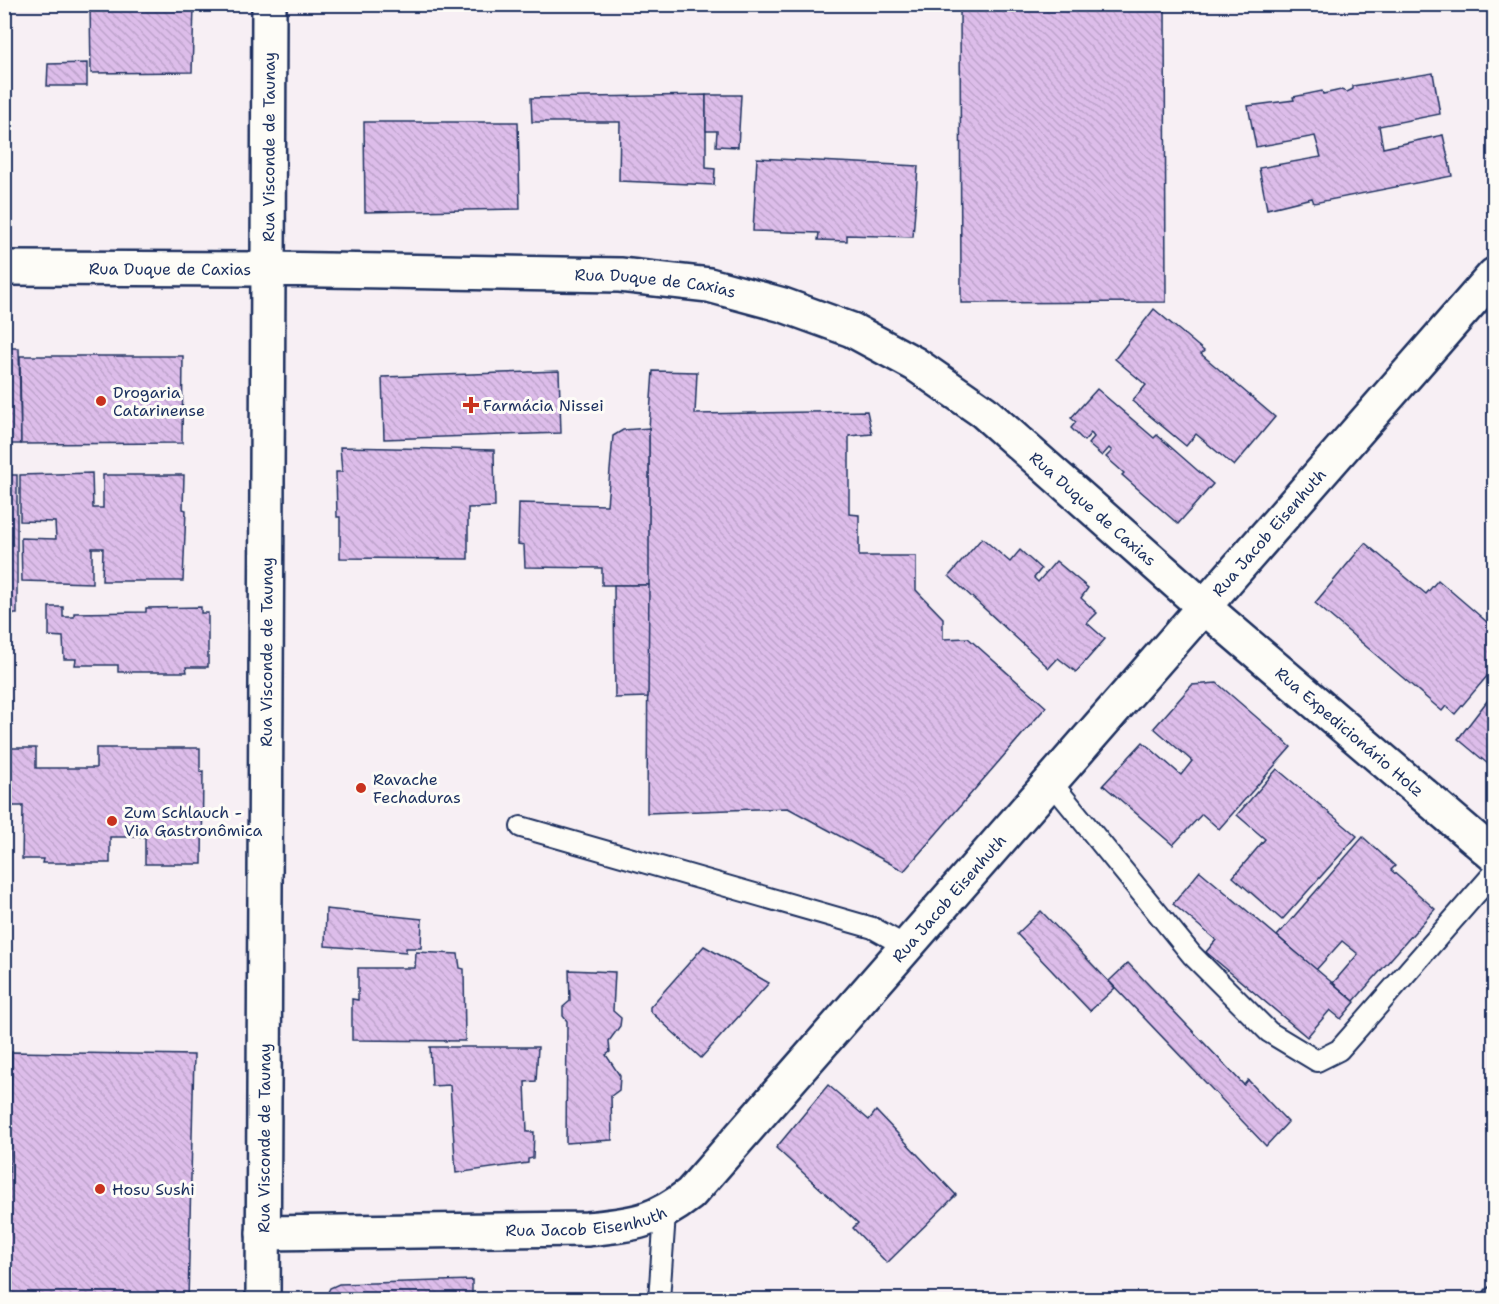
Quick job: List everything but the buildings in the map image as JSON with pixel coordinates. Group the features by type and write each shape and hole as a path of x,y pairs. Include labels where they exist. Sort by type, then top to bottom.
{"main road":[{"name":"Rua Visconde de Taunay","path":"263,1299 269,4"},
{"name":"Rua Duque de Caxias","path":"4,268 268,269 620,275 709,285 783,305 852,330 915,364 984,412 1204,607"},
{"name":"Rua Jacob Eisenhuth","path":"263,1233 587,1229 628,1225 665,1214 690,1194 1494,274"},
{"name":"Rua Expedicionário Holz","path":"1204,607 1494,855"}],"lane":[{"path":"1051,782 1192,955 1269,1032 1317,1061 1339,1050 1494,873"},
{"path":"521,827 873,928 907,947"},
{"path":"659,1299 665,1214"}],"place":[{"name":"Drogaria Catarinense","path":"101,401"},
{"name":"Farmácia Nissei","path":"471,405"},
{"name":"Ravache Fechaduras","path":"361,788"},
{"name":"Zum Schlauch - Via Gastronômica","path":"112,821"},
{"name":"Hosu Sushi","path":"100,1189"}]}
